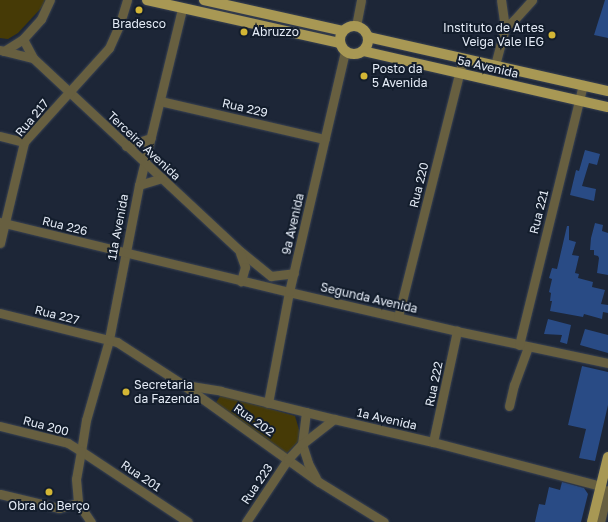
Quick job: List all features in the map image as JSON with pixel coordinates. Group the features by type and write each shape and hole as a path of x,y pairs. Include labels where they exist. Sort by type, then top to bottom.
{"main road":[{"path":"147,0 342,47 352,54 363,51 367,45 368,37 364,30 356,26 351,26 343,31 340,39 342,47"},
{"path":"204,0 343,31"},
{"name":"5ª Avenida","path":"368,37 608,90"},
{"name":"5ª Avenida","path":"363,51 608,107"},
{"path":"592,522 606,488 608,457"}],"street":[{"path":"2,50 23,40 41,19 50,0"},
{"name":"Rua 217","path":"0,243 2,223 24,142 110,48 120,22 126,0"},
{"path":"356,26 361,0"},
{"path":"495,65 505,28 500,0"},
{"path":"505,28 532,0"},
{"name":"11ª Avenida","path":"81,451 86,420 109,340 139,185 182,9"},
{"name":"Terceira Avenida","path":"23,40 33,58 240,251 271,276 294,273"},
{"name":"9ª Avenida","path":"268,403 289,292 325,139 342,47"},
{"name":"Terceira Avenida","path":"2,50 33,58"},
{"name":"Rua 220","path":"398,317 463,58"},
{"name":"Rua 221","path":"509,406 583,85"},
{"name":"Rua 229","path":"160,101 325,139"},
{"path":"0,136 24,142"},
{"path":"126,146 151,138"},
{"path":"139,185 162,178"},
{"name":"Rua 226","path":"2,223 125,254"},
{"path":"240,251 245,267 241,281"},
{"name":"Segunda Avenida","path":"125,254 523,346 608,363"},
{"path":"254,284 258,266"},
{"name":"Rua 227","path":"0,313 109,340"},
{"name":"Rua 222","path":"433,442 457,331"},
{"name":"Rua 202","path":"109,340 116,342 182,384 319,482 384,522"},
{"name":"1ª Avenida","path":"182,384 221,391 433,442 586,481 606,488"},
{"path":"211,405 221,391"},
{"path":"306,412 302,444 308,463 319,482"},
{"name":"Rua 223","path":"246,522 288,459 302,444 334,419"},
{"name":"Rua 200","path":"0,426 68,443 81,451"},
{"path":"81,451 76,479 78,504 91,522"},
{"name":"Rua 201","path":"81,451 188,522"},
{"path":"586,481 606,475"},
{"path":"600,522 606,488"},
{"path":"0,494 59,508 78,504"}],"shaded area":[{"path":"0,0 45,0 43,6 18,33 8,39 0,38"},
{"path":"221,395 295,416 300,433 299,441 286,454 215,404"}],"building":[{"path":"605,0 608,0 608,38 594,35"},
{"path":"585,150 600,154 597,165 589,163 582,186 596,189 594,201 570,195 576,170 579,171"},
{"path":"595,223 603,225 602,231 608,233 608,275 597,273 599,258 598,256 594,255 594,250 590,250 591,238"},
{"path":"567,226 569,226 569,240 576,242 572,255 579,256 575,273 579,274 578,278 593,282 592,287 605,290 601,304 608,305 608,313 603,312 602,319 584,314 583,317 550,311 552,301 550,301 551,293 549,292 552,279 549,278 552,268 557,269"},
{"path":"548,319 571,325 567,344 560,342 562,335 544,334"},
{"path":"585,329 608,335 608,353 580,345"},
{"path":"582,366 608,372 608,405 595,461 579,458 586,429 568,425"},
{"path":"562,482 584,488 588,494 581,522 535,522 539,504 545,505 549,487 560,490"}],"place":[{"name":"Bradesco","path":"139,10"},
{"name":"Abruzzo","path":"244,32"},
{"name":"Instituto de Artes Veiga Vale IEG","path":"552,35"},
{"name":"Posto da 5 Avenida","path":"364,76"},
{"name":"Secretaria da Fazenda","path":"126,392"},
{"name":"Obra do Berço","path":"49,492"}]}
